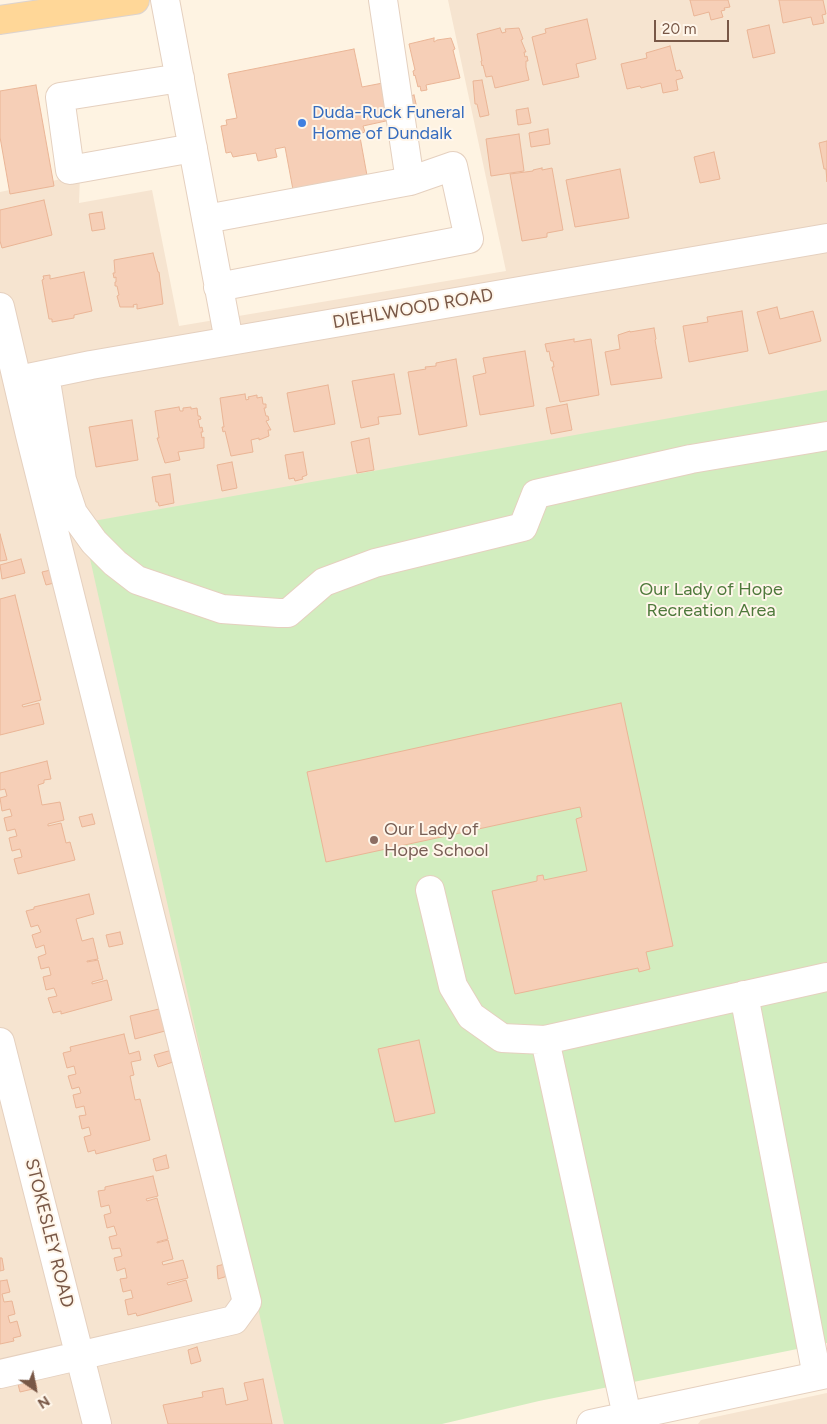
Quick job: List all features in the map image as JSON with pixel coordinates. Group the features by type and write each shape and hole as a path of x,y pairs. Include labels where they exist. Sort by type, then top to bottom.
{"main road":[{"path":"0,20 136,0"}],"street":[{"path":"165,0 229,341"},
{"path":"383,0 410,181"},
{"path":"180,78 60,97 70,170 193,148"},
{"path":"206,219 410,181 453,166 469,239 218,287"},
{"name":"DIEHLWOOD ROAD","path":"8,383 91,365 827,238"},
{"path":"0,307 8,383 248,1302 234,1320 0,1374"},
{"path":"45,375 62,480 74,513 94,542 115,563 137,580 222,609 279,614 288,613 324,582 375,563 523,527 536,494 691,459 827,436"},
{"path":"430,890 454,986 471,1016 502,1038 545,1040 827,976"},
{"path":"591,1424 627,1416 662,1416 822,1375 744,995"},
{"path":"545,1040 627,1416"},
{"name":"STOKESLEY ROAD","path":"0,1042 97,1424"}],"shaded area":[{"path":"448,0 827,0 827,450 296,1424 0,1424 0,192 80,175 79,203 152,190 179,326 506,271"},
{"path":"827,1393 827,1424 698,1424 701,1420"}],"green space":[{"name":"Our Lady of Hope Recreation Area","path":"827,390 827,1343 539,1401 442,1424 284,1424 82,523"}],"building":[{"path":"690,0 728,0 730,7 724,8 725,10 721,11 723,17 711,20 709,12 694,16"},
{"path":"779,0 823,0 826,14 822,15 824,23 813,25 811,17 783,23"},
{"path":"587,19 596,59 576,64 579,77 543,85 532,37 546,33 545,29"},
{"path":"769,25 775,53 753,58 747,30"},
{"path":"500,28 502,33 506,32 505,29 519,28 526,52 524,52 525,57 527,56 528,61 526,61 526,67 529,80 495,88 492,76 486,77 482,66 477,34"},
{"path":"434,38 434,42 451,38 460,78 426,85 427,90 421,91 414,76 413,71 415,70 409,44"},
{"path":"670,46 676,71 680,70 683,78 676,80 678,90 663,93 661,83 627,89 621,64 647,58 646,53"},
{"name":"Duda-Ruck Funeral Home of Dundalk","path":"354,49 362,87 388,82 395,119 363,126 365,132 362,133 361,130 356,131 357,138 360,137 368,181 294,195 285,147 275,149 277,157 258,161 256,153 233,157 231,152 226,153 221,126 227,125 226,120 237,118 228,74"},
{"path":"482,80 489,115 480,117 477,104 475,104 473,81"},
{"path":"36,85 54,186 10,194 0,137 0,91"},
{"path":"414,95 419,117 408,119 403,98"},
{"path":"528,108 531,123 518,125 516,110"},
{"path":"548,129 550,144 531,147 529,133"},
{"path":"519,134 524,171 491,176 486,139"},
{"path":"827,141 827,182 826,169 824,169 819,143"},
{"path":"714,152 720,179 700,183 694,157"},
{"path":"542,168 542,170 552,168 563,230 547,233 547,237 522,241 510,174"},
{"path":"620,169 629,218 575,227 566,180"},
{"path":"44,200 52,235 2,248 0,241 0,210"},
{"path":"102,212 105,229 92,231 89,214"},
{"path":"153,253 159,272 163,304 137,309 137,304 133,305 134,307 120,307 117,286 115,286 116,277 114,278 113,273 115,273 114,260"},
{"path":"84,272 92,311 74,315 74,318 52,322 52,319 49,319 42,280 44,279 43,276 50,275 50,279"},
{"path":"777,307 780,319 813,311 821,341 769,354 757,312"},
{"path":"742,311 748,351 689,362 683,326 708,322 707,317"},
{"path":"654,328 662,378 611,385 605,352 620,349 618,335 630,331"},
{"path":"574,339 574,342 591,339 599,395 560,402 552,367 554,367 553,361 551,361 545,344"},
{"path":"525,351 534,406 480,415 473,376 486,373 483,358"},
{"path":"456,359 467,426 419,435 408,372 426,369 425,367 436,366 436,363"},
{"path":"394,374 401,414 378,417 379,424 361,428 352,381"},
{"path":"328,385 335,424 294,432 287,393"},
{"path":"245,394 246,400 249,399 248,397 257,395 257,398 262,397 263,404 266,404 266,408 264,408 269,420 266,421 271,430 268,430 269,436 259,440 259,438 251,440 253,452 231,456 225,431 223,432 222,427 224,427 220,398"},
{"path":"567,404 572,430 551,434 546,408"},
{"path":"179,407 180,411 183,411 183,408 197,408 198,416 201,419 198,420 200,428 202,427 204,448 178,452 180,460 165,463 157,438 159,438 155,411"},
{"path":"132,420 138,460 96,467 89,427"},
{"path":"369,438 374,470 357,473 351,442"},
{"path":"303,452 307,475 302,477 303,479 295,481 294,478 289,479 285,455"},
{"path":"232,462 237,488 222,491 217,465"},
{"path":"170,474 174,503 159,506 158,502 156,502 152,477"},
{"path":"0,534 7,560 0,561"},
{"path":"21,559 25,573 2,579 0,565"},
{"path":"55,569 58,582 46,585 42,572"},
{"path":"15,595 41,700 22,705 23,707 39,703 44,724 0,735 0,599"},
{"name":"Our Lady of Hope School","path":"621,703 673,946 646,952 650,969 639,972 638,968 515,994 492,891 537,881 537,876 543,875 544,880 587,871 576,819 582,817 580,807 326,862 307,772"},
{"path":"47,761 51,779 44,780 44,783 38,785 42,805 60,802 64,820 48,824 48,826 61,823 66,843 70,842 75,860 18,874 14,859 22,857 20,849 12,851 9,838 17,836 15,829 7,831 4,818 12,816 10,809 2,811 0,798 7,796 5,789 0,790 0,773"},
{"path":"92,814 95,824 82,827 79,817"},
{"path":"89,894 94,914 76,919 82,941 93,938 98,959 87,962 98,960 103,979 92,982 92,984 107,980 112,1000 61,1014 61,1011 53,1013 48,998 57,996 54,988 46,990 43,977 51,975 49,967 41,969 38,957 46,954 44,945 36,948 32,935 41,932 38,925 31,927 26,911 34,909 34,907"},
{"path":"120,932 123,944 109,947 106,935"},
{"path":"159,1009 165,1031 135,1039 130,1016"},
{"path":"124,1034 129,1054 139,1051 141,1060 131,1062 134,1075 130,1076 135,1100 140,1099 150,1140 96,1154 95,1150 88,1152 84,1137 91,1135 89,1127 82,1129 79,1116 86,1115 84,1106 76,1108 73,1095 81,1093 79,1087 72,1089 68,1076 76,1074 74,1066 67,1068 63,1053 71,1051 70,1047"},
{"path":"419,1040 435,1113 395,1122 378,1049"},
{"path":"172,1050 176,1061 158,1067 154,1055"},
{"path":"166,1155 169,1168 156,1171 153,1159"},
{"path":"153,1176 158,1196 146,1199 147,1201 157,1198 168,1239 157,1243 168,1240 173,1259 162,1262 163,1265 183,1260 188,1278 167,1283 168,1285 186,1280 192,1301 137,1316 136,1313 128,1315 125,1300 133,1298 131,1290 123,1292 120,1279 127,1278 125,1268 117,1271 114,1258 122,1256 120,1248 112,1249 109,1237 117,1235 114,1226 107,1228 104,1215 111,1213 109,1205 101,1207 98,1191 105,1190 105,1187"},
{"path":"0,1258 2,1258 4,1270 0,1271"},
{"path":"225,1264 231,1275 218,1279 217,1266"},
{"path":"7,1280 10,1292 2,1294 4,1302 12,1301 15,1314 8,1316 10,1323 17,1321 21,1336 13,1338 14,1341 0,1344 0,1281"},
{"path":"197,1347 201,1361 191,1364 188,1350"},
{"path":"34,1376 37,1388 20,1392 17,1380"},
{"path":"263,1379 272,1424 168,1424 163,1405 203,1397 202,1392 223,1388 226,1405 248,1400 244,1383"}],"place":[{"name":"Duda-Ruck Funeral Home of Dundalk","path":"302,123"},
{"name":"Our Lady of Hope School","path":"374,840"}]}
